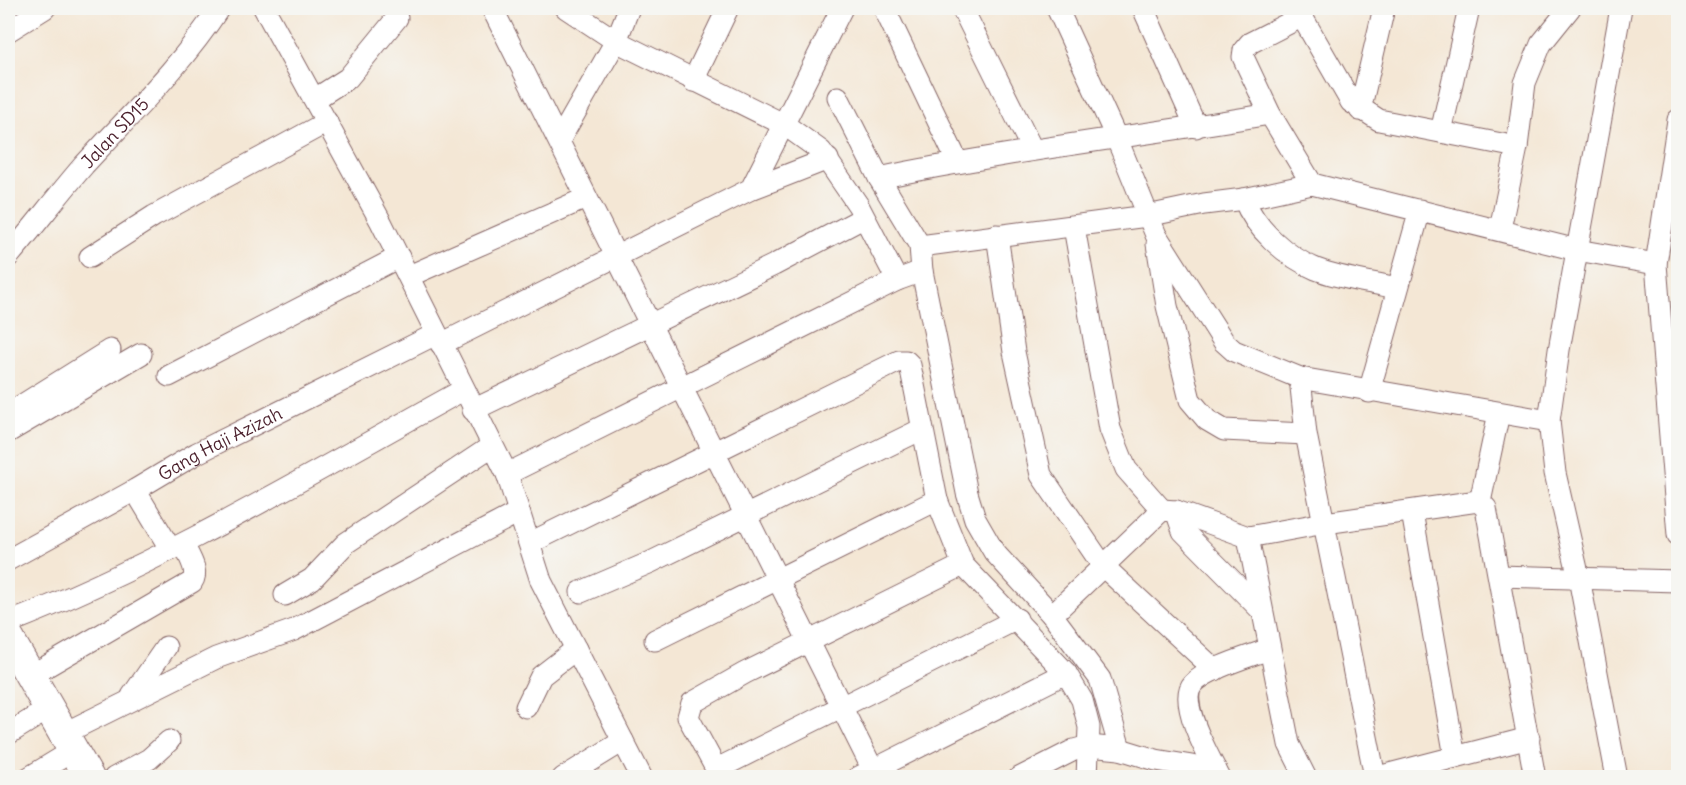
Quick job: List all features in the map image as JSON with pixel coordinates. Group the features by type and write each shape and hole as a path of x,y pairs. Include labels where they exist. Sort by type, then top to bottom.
{"highway":[{"path":"8,637 37,716 66,756 89,777"},
{"path":"19,671 66,756"}],"street":[{"path":"8,31 44,8"},
{"name":"Jalan SD15","path":"8,257 82,168 177,63 219,8"},
{"path":"264,8 409,276 473,410 507,474 543,585 642,777"},
{"path":"492,8 560,139 586,198 619,257 809,642 839,706 865,774 1066,673"},
{"path":"566,8 616,40 693,81 784,125 808,141 828,159 858,206 863,218 909,276 975,519 994,552 1052,615 1100,679 1105,747 1087,777"},
{"path":"560,139 616,40 629,8"},
{"path":"693,81 728,8"},
{"path":"751,189 842,8"},
{"path":"884,8 957,161"},
{"path":"962,8 1032,149"},
{"path":"1057,8 1117,139 1152,225 1224,342 1234,351 1300,378 1369,392 1549,421"},
{"path":"1143,8 1196,127"},
{"path":"1360,110 1384,8"},
{"path":"1441,132 1469,8"},
{"path":"1500,229 1517,147 1525,82 1534,57 1570,8"},
{"path":"1614,777 1579,578 1555,472 1549,421 1621,8"},
{"path":"1312,183 1270,114 1245,65 1244,50 1251,43 1299,12 1351,102 1360,110 1379,120 1517,147"},
{"path":"315,99 348,78 397,18"},
{"path":"838,97 879,178 920,246"},
{"path":"879,178 957,161 1117,139 1270,114"},
{"path":"1678,120 1657,257 1672,368 1678,536"},
{"path":"90,257 154,216 327,122"},
{"name":"Gang Haji Azizah","path":"8,560 197,453 619,257 751,189 828,159"},
{"path":"920,246 1074,227 1152,225 1204,204 1244,199 1312,183 1577,250 1657,257 1678,238"},
{"path":"409,276 586,198"},
{"path":"1244,199 1248,211 1268,235 1314,268 1397,288"},
{"path":"1369,392 1420,210"},
{"path":"473,410 774,265 863,218"},
{"path":"1152,225 1167,306 1190,400 1207,420 1224,430 1306,434"},
{"path":"1074,227 1110,429 1126,469 1169,510 1183,531 1262,611"},
{"path":"997,235 1014,352 1038,466 1056,500 1103,566 1215,670"},
{"path":"507,474 909,276 920,246"},
{"path":"169,376 399,257"},
{"path":"8,414 110,350"},
{"path":"8,432 141,354"},
{"path":"530,543 713,450 903,360 910,365 937,500 963,565 1017,619 1066,673 1082,700 1089,727 1105,747"},
{"path":"1300,378 1306,434 1375,777 1529,738"},
{"path":"8,623 81,595 177,547 464,390"},
{"path":"1480,502 1499,413"},
{"path":"581,592 746,516 922,429"},
{"path":"285,595 312,579 346,543 492,446"},
{"path":"19,671 192,582 194,569 135,490"},
{"path":"656,640 937,500"},
{"path":"1169,510 1248,537 1325,522 1480,502"},
{"path":"1480,502 1486,508 1536,777"},
{"path":"1052,615 1103,566 1169,510"},
{"path":"129,699 216,658 294,630 519,512"},
{"path":"1412,512 1455,757"},
{"path":"1248,537 1288,744 1306,777"},
{"path":"963,565 745,673 693,703 688,711 688,717 719,773 839,706 873,692 1017,619"},
{"path":"1499,576 1678,581"},
{"path":"28,777 66,756 129,699 166,647"},
{"path":"1191,647 1193,684"},
{"path":"526,707 541,676 576,649"},
{"path":"1218,774 1188,707 1188,693 1193,684 1215,670 1269,649"},
{"path":"8,734 37,716"},
{"path":"114,777 149,759 169,741"},
{"path":"563,777 623,741"},
{"path":"1019,777 1074,750 1105,747 1218,774"}]}
